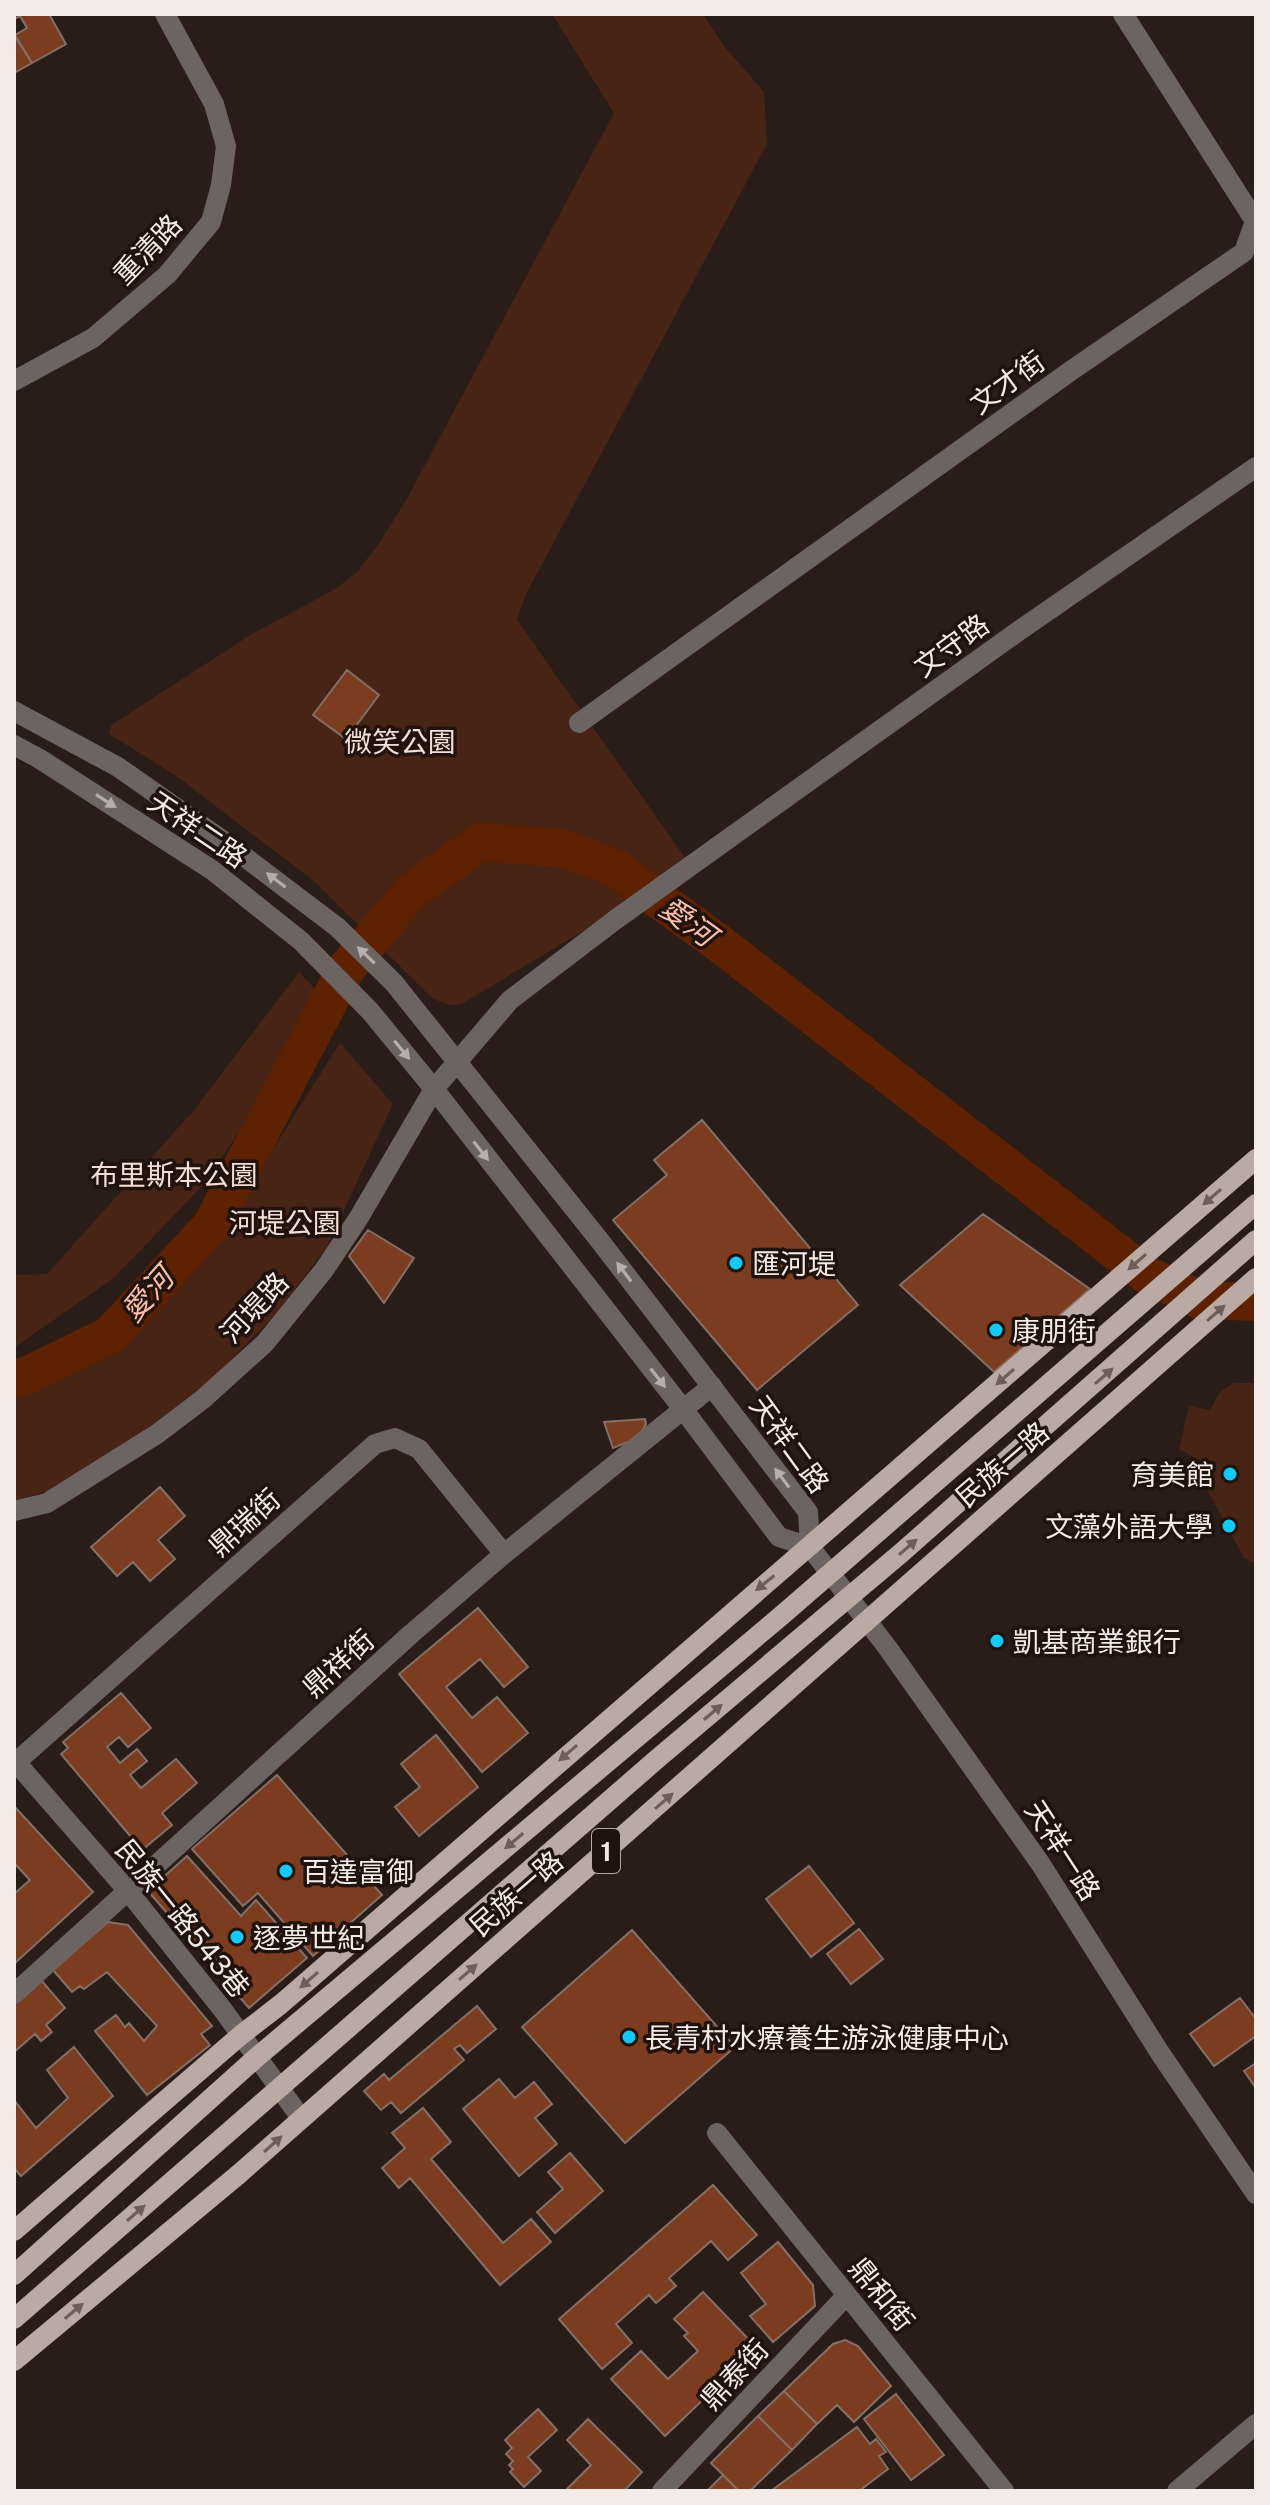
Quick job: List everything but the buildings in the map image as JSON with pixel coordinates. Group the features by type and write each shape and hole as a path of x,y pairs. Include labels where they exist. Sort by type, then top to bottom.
{"main road":[{"path":"14,2231 281,2004 1256,1159"},
{"name":"民族一路","path":"14,2275 257,2057 830,1574 1256,1204"},
{"name":"民族一路","path":"14,2319 657,1759 849,1598 1256,1240"},
{"name":"民族一路","path":"14,2361 239,2174 1256,1278"},
{"path":"1089,1304 1113,1329"}],"street":[{"name":"重清路","path":"14,381 93,338 167,275 211,222 221,185 226,146 214,104 165,14"},
{"name":"文才街","path":"579,723 1072,370 1244,252 1255,221 1123,14"},
{"name":"文守路","path":"456,1060 510,1000 615,920 1020,630 1256,467"},
{"name":"天祥二路","path":"14,711 118,767 225,842 338,928 394,983 808,1512 810,1547"},
{"name":"天祥二路","path":"14,745 212,870 301,941 370,1011 434,1089"},
{"name":"河堤路","path":"14,1511 47,1503 157,1434 203,1399 265,1343 324,1270 358,1219 434,1089 456,1060"},
{"path":"434,1089 779,1537 810,1547"},
{"name":"鼎祥街","path":"14,1994 411,1634 504,1554 712,1386"},
{"name":"鼎瑞街","path":"14,1763 375,1444 395,1438 419,1449 504,1554"},
{"name":"天祥一路","path":"810,1547 1040,1863 1160,2053 1256,2194"},
{"name":"民族一路543巷","path":"14,1763 128,1891 241,2035 301,2118"},
{"name":"鼎和街","path":"717,2133 1004,2491"},
{"name":"鼎泰街","path":"662,2491 847,2295"},
{"path":"1177,2491 1256,2424"}],"green space":[{"name":"微笑公園","path":"552,14 703,14 724,46 764,92 767,144 525,596 517,620 691,866 462,1004 448,1005 432,998 315,882 179,778 109,734 111,725 252,634 335,589 356,573 405,502 614,113"},
{"name":"布里斯本公園","path":"299,972 329,1004 320,1009 205,1183 115,1277 14,1348 14,1275 47,1274 194,1110"},
{"name":"河堤公園","path":"340,1043 393,1104 327,1247 275,1315 211,1380 128,1443 50,1490 14,1501 14,1395 30,1391 79,1365 147,1323 205,1257"},
{"name":"育美館","path":"1233,1383 1256,1383 1256,1564 1244,1558 1206,1488 1201,1461 1179,1449 1189,1406 1210,1410 1220,1392"}],"waterway":[{"name":"愛河","path":"14,1379 110,1335 211,1226 346,969 412,891 480,842 561,848 615,868 720,944 1145,1274 1200,1300 1256,1302"}],"place":[{"name":"匯河堤","path":"736,1263"},
{"name":"康朋街","path":"996,1330"},
{"name":"育美館","path":"1230,1474"},
{"name":"文藻外語大學","path":"1229,1526"},
{"name":"凱基商業銀行","path":"997,1641"},
{"name":"百達富御","path":"286,1871"},
{"name":"逐夢世紀","path":"237,1937"},
{"name":"長青村水療養生游泳健康中心","path":"629,2037"}]}
